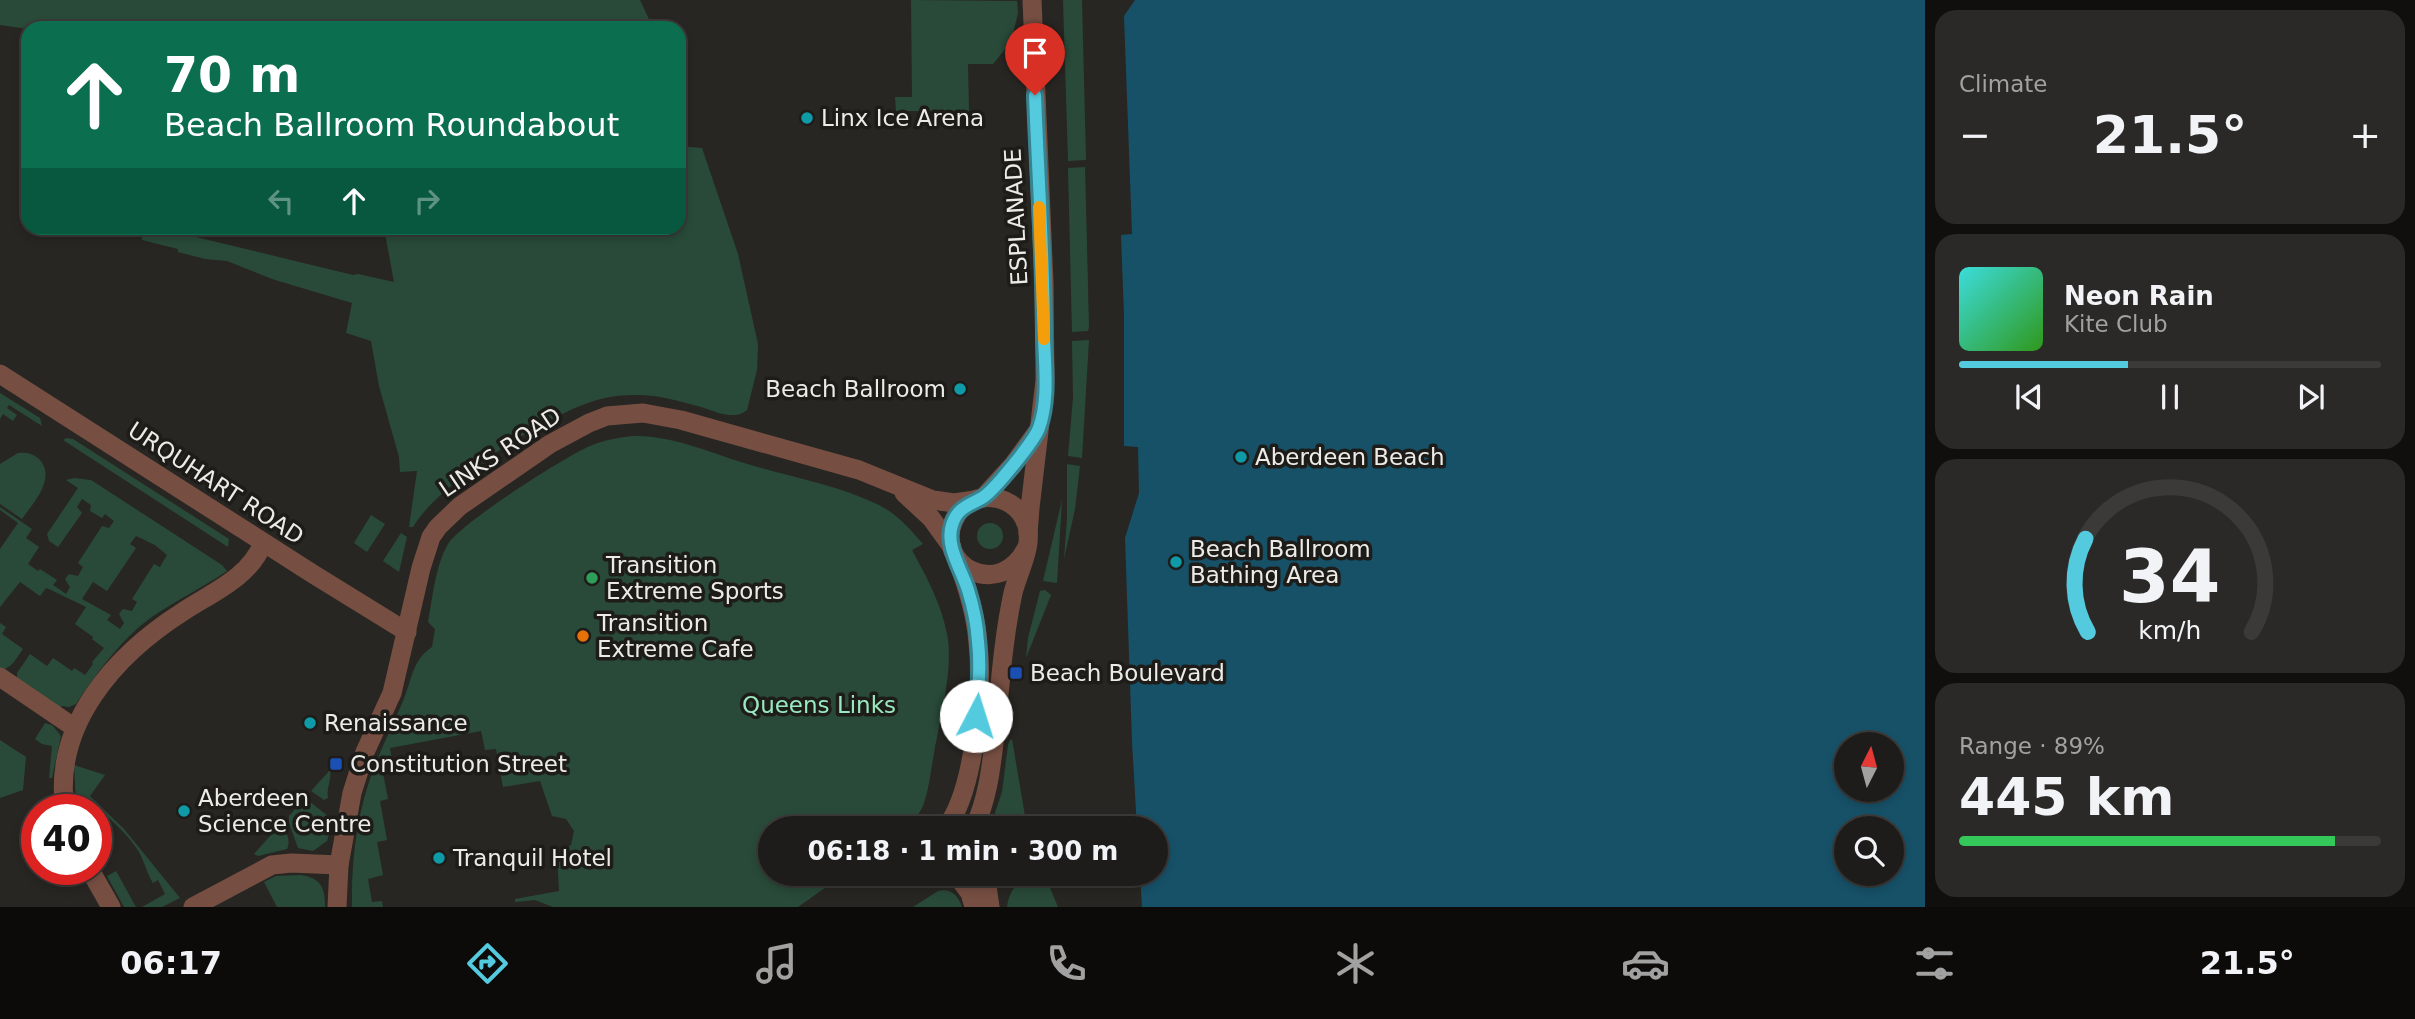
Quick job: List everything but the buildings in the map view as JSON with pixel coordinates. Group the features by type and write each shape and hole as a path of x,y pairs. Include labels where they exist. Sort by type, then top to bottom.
{"street":[{"name":"ESPLANADE","path":"1028,541 1045,380 1044,283 1032,0"},
{"name":"URQUHART ROAD","path":"0,374 407,632"},
{"name":"LINKS ROAD","path":"337,907 339,865 352,793 365,752 392,693 426,548 438,527 460,506 522,462 568,433 607,416 625,413 661,415 859,470 943,503 979,499"},
{"name":"ESPLANADE","path":"979,499 1013,466 1038,431"},
{"name":"LINKS ROAD","path":"894,485 923,510 955,553"},
{"path":"953,816 967,778 979,679 976,628 969,592 955,553 952,524 957,514 979,499 1004,500 1021,514 1028,541 1013,596 988,790 978,816"},
{"path":"955,553 966,568 977,573 1002,573 1013,567 1021,558 1028,541"},
{"path":"64,794 65,761 75,728 94,696 128,653 152,632 237,577 253,562 263,542"},
{"path":"0,677 75,728"},
{"path":"193,907 270,866 291,863 339,865"},
{"path":"99,885 111,907"},
{"path":"965,886 974,907"},
{"path":"986,886 990,907"}],"green space":[{"path":"0,0 640,0 650,21 21,21 21,28 0,25"},
{"path":"911,0 1017,1 1018,13 1011,42 993,64 968,64 969,111 896,111 895,97 912,97"},
{"path":"1063,0 1082,0 1086,160 1068,161"},
{"path":"686,147 702,148 738,254 758,344 757,370 747,410 728,415 676,400 642,395 615,396 591,402 542,424 491,456 444,492 425,510 413,527 409,527 417,471 400,472 399,457 379,386 371,341 346,333 352,303 272,279 227,261 178,252 178,249 142,240 142,235 188,235 353,275 394,282 385,235 686,235"},
{"path":"1085,167 1089,327 1088,331 1072,332 1068,168"},
{"path":"1089,340 1082,458 1068,456 1073,398 1072,341"},
{"path":"0,393 40,418 42,426 9,405 7,408 17,415 13,421 3,414 0,419"},
{"name":"Queens Links","path":"632,436 678,442 848,492 892,513 923,544 912,550 941,612 947,634 949,661 928,786 920,812 917,816 758,816 758,886 828,886 798,907 553,907 535,900 515,902 515,899 559,891 557,854 571,845 574,831 566,819 552,816 540,781 503,787 496,749 485,750 481,731 390,748 392,760 381,763 388,799 380,801 387,840 377,842 383,875 368,879 372,902 382,901 383,907 352,907 354,851 365,795 416,664 432,647 435,629 428,622 437,572 448,544 472,521 514,491 577,453 611,440"},
{"path":"73,439 229,539 228,547 63,440"},
{"path":"18,453 29,453 39,459 45,474 37,498 22,519 0,504 0,464"},
{"path":"1067,464 1080,466 1075,509 1064,559 1067,519"},
{"path":"66,480 91,480 222,565 227,571 139,627 105,664 76,704 62,706 59,710 17,680 17,673 30,654 47,666 53,658 72,671 74,668 85,675 104,648 75,624 86,607 46,588 40,596 20,582 0,607 0,549 18,523 0,510 0,507 32,529 26,538 39,547 28,564 57,580 53,585 66,594 70,587 65,579 69,574 78,576 83,567 78,563 102,526 109,528 114,521 105,514 102,518 90,511 91,505 82,499 77,507 82,513 58,547 49,541 47,534 78,488","holes":["136,536 155,545 167,555 160,567 154,564 132,599 137,602 132,611 123,609 119,614 124,623 120,629 107,620 111,615 82,599 93,582 107,591 136,548 130,544"]},
{"path":"1062,500 1057,583 1043,581"},
{"path":"371,515 385,524 367,552 354,543"},
{"path":"990,523 1000,526 1003,536 1000,546 990,549 980,546 977,536 980,526"},
{"path":"401,533 407,537 399,572 383,561"},
{"path":"1045,590 1051,595 1026,658 1028,638 1040,591"},
{"path":"0,623 6,627 2,634 23,649 11,665 0,670"},
{"path":"45,723 52,725 61,736 52,778 49,778 52,746 35,739"},
{"path":"1012,739 1025,816 994,816 1002,792"},
{"path":"0,740 26,757 23,790 0,798"},
{"path":"74,765 105,775 91,794 76,794"},
{"path":"330,770 328,798 324,800 311,791"},
{"path":"305,798 333,820 327,841 313,851 298,848 289,823 289,816"},
{"path":"112,817 180,898 162,907 142,907 165,894 158,880 153,883 139,852 112,822"},
{"path":"279,826 288,836 287,849 258,856 254,854"},
{"path":"116,871 136,907 124,907 112,885 112,873"},
{"path":"301,875 317,881 320,885 325,907 277,907 264,882 276,876"},
{"path":"1049,886 1058,907 1007,907 1015,887"},
{"path":"944,890 956,896 962,907 913,907 938,891"}],"water":[{"path":"1135,0 1925,0 1925,907 1142,907 1141,886 1168,886 1168,816 1136,816 1125,538 1139,493 1138,447 1124,446 1121,235 1132,234 1124,16"}],"slow traffic":[{"path":"1039,207 1044,283 1044,339"}],"place":[{"name":"Linx Ice Arena","path":"807,118"},
{"name":"Beach Ballroom","path":"960,389"},
{"name":"Aberdeen Beach","path":"1241,457"},
{"name":"Beach Ballroom Bathing Area","path":"1176,562"},
{"name":"Transition Extreme Sports","path":"592,578"},
{"name":"Transition Extreme Cafe","path":"583,636"},
{"name":"Beach Boulevard","path":"1016,673"},
{"name":"Renaissance","path":"310,723"},
{"name":"Constitution Street","path":"336,764"},
{"name":"Aberdeen Science Centre","path":"184,811"},
{"name":"Tranquil Hotel","path":"439,858"}],"route":[{"path":"976,716 978,642 969,592 950,536 957,514 965,506 983,498 1013,466 1038,431 1043,408 1044,283 1035,95"}]}
